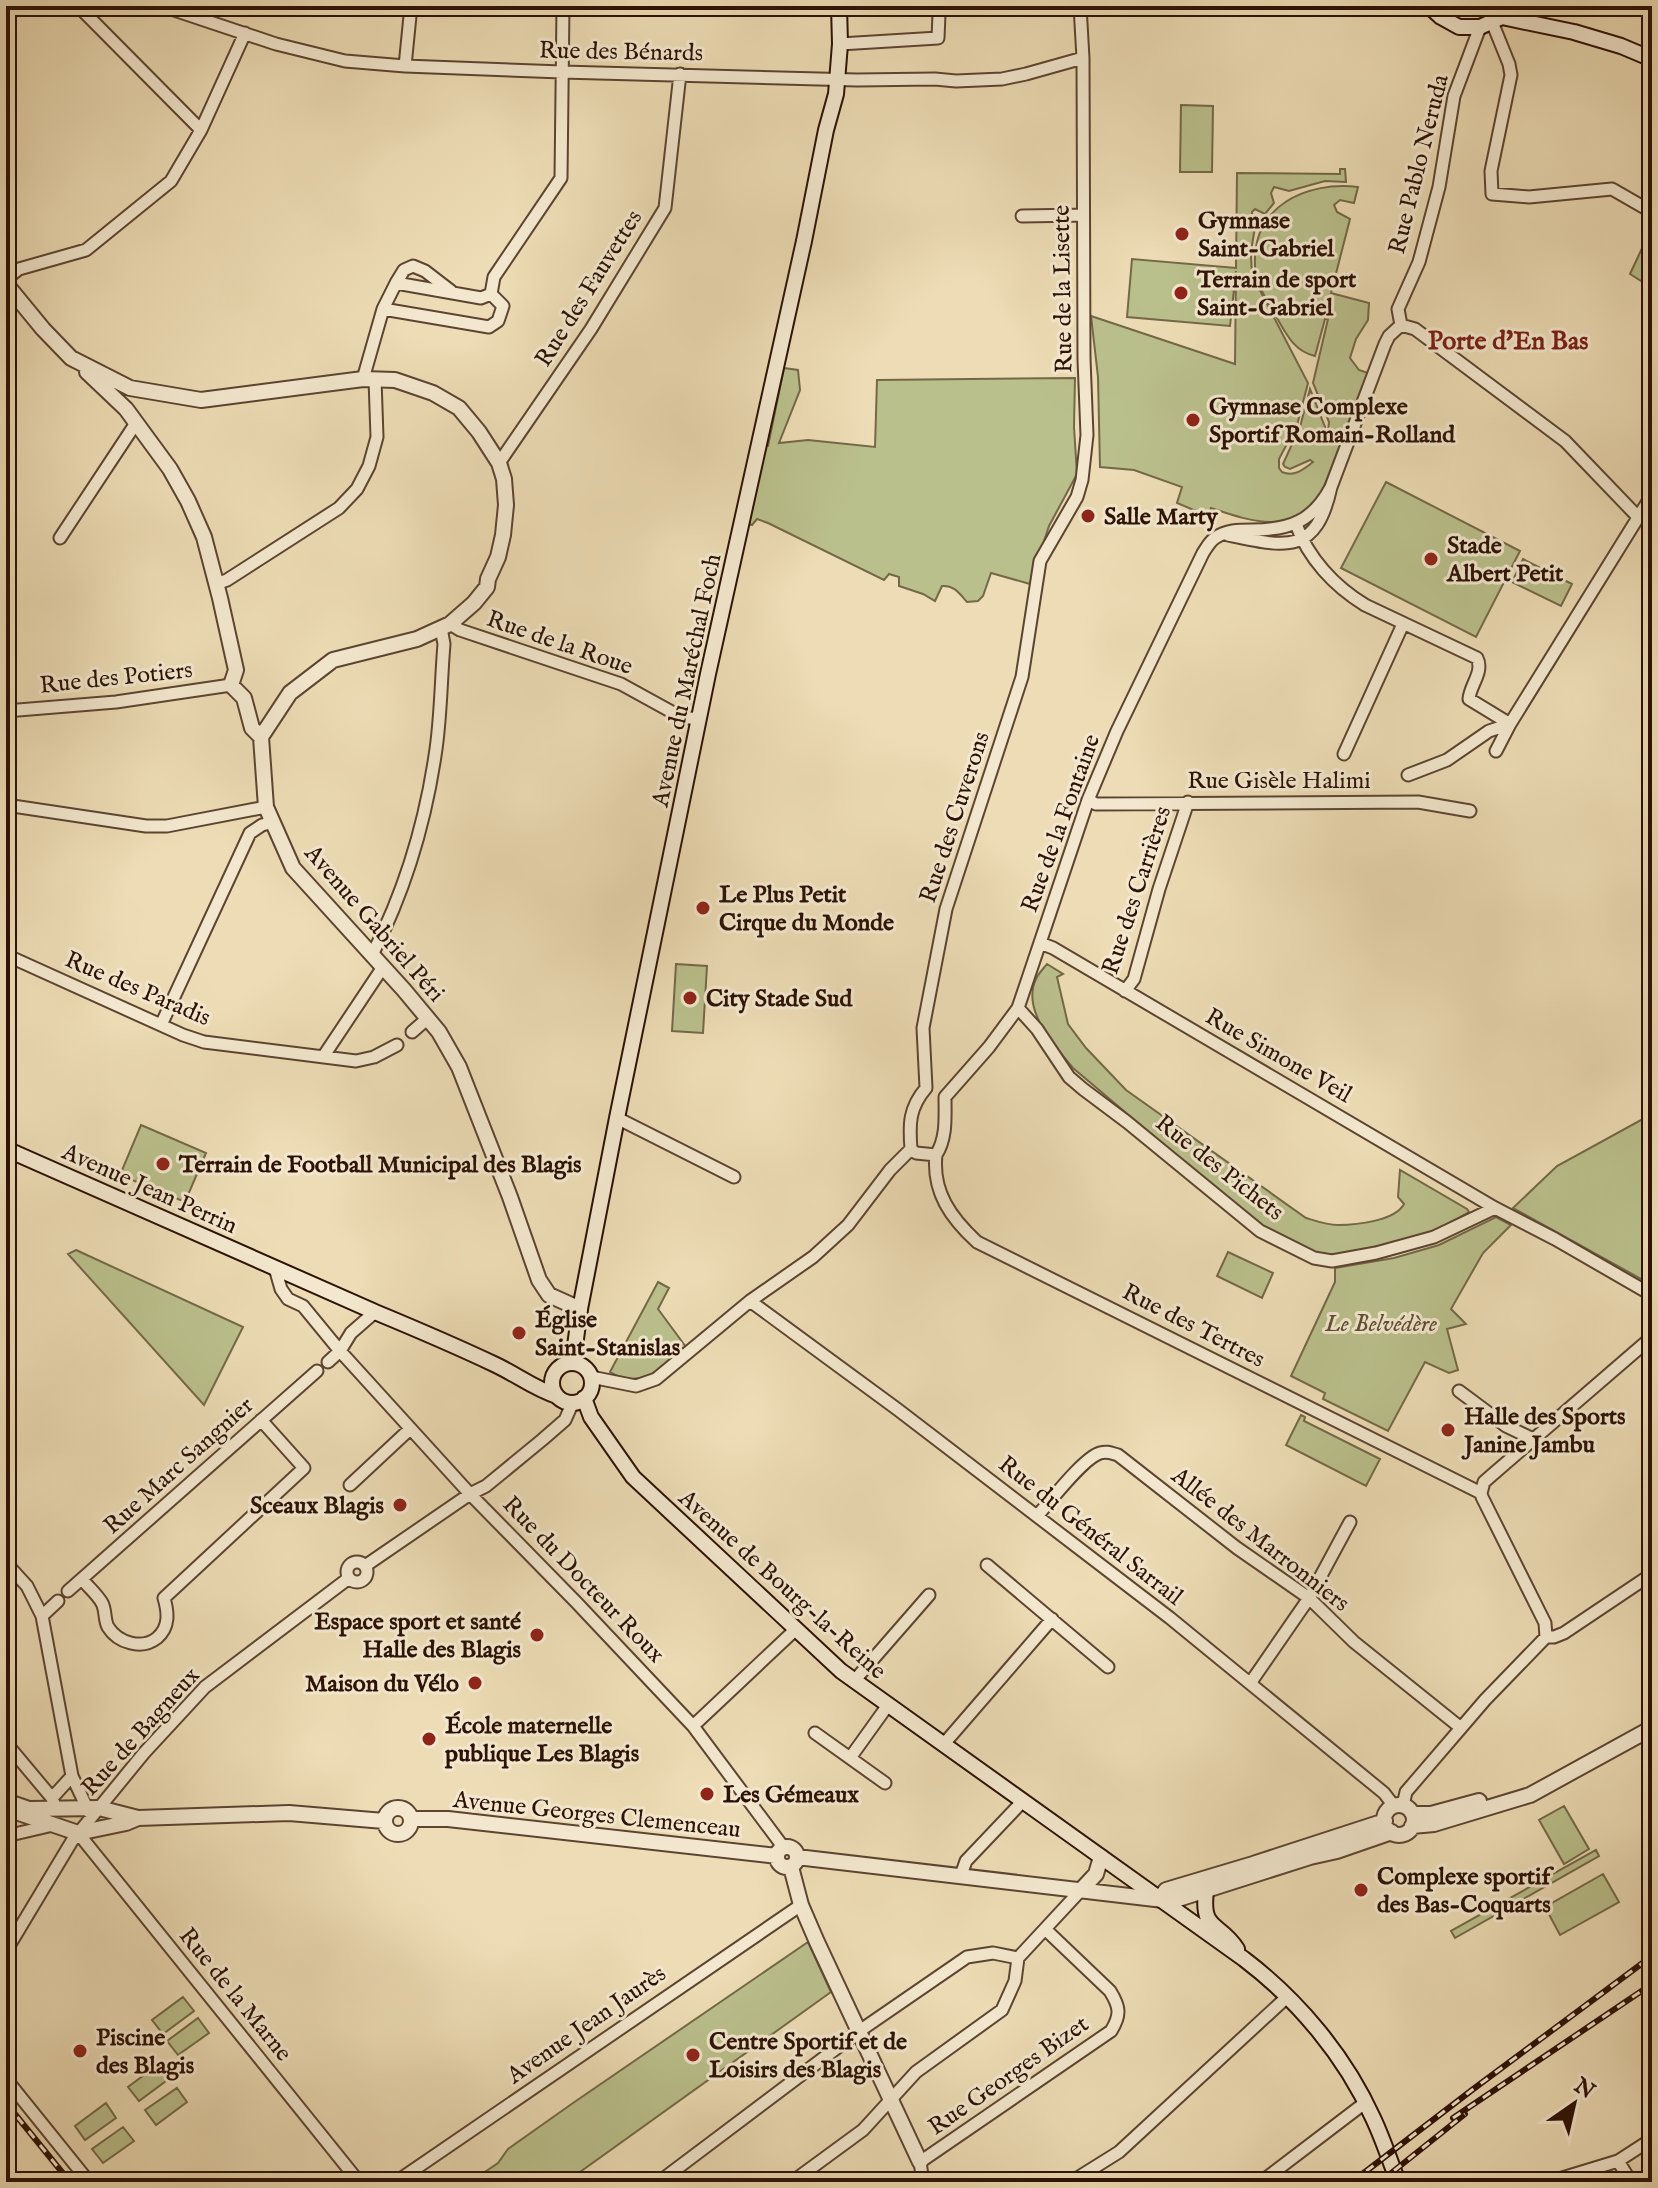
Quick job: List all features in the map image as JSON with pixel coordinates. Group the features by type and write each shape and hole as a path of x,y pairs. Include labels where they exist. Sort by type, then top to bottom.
{"street":[{"path":"78,6 201,130"},
{"name":"Rue des Bénards","path":"162,6 196,12 276,44 345,61 405,66 987,81 1083,58"},
{"path":"405,66 411,6"},
{"path":"491,294 494,277 561,178 563,6"},
{"name":"Avenue du Maréchal Foch","path":"576,1363 580,1309 617,1118 699,719 836,94 839,6"},
{"name":"Rue de la Lisette","path":"1040,561 1077,497 1087,435 1080,6"},
{"path":"1431,8 1453,24 1489,20 1574,32 1652,59"},
{"path":"840,44 938,38 939,14"},
{"path":"1489,20 1511,75 1491,171 1492,194 1529,197 1612,189 1652,212"},
{"name":"Rue Pablo Neruda","path":"1301,539 1317,527 1326,512 1331,487 1385,344 1401,325 1398,309 1419,262 1439,187 1454,96 1489,20"},
{"path":"71,358 130,388 201,400 369,379 395,380 433,393 459,408 479,432 499,463 504,479 506,505 503,535 487,587 474,603 446,626 417,639 333,660 290,693 261,737 252,728 244,698 231,685 236,670 216,584 204,537 188,501 170,469 119,400 71,358 43,329 6,282 19,269 86,250 171,181 201,130 245,33"},
{"name":"Rue des Fauvettes","path":"499,463 597,319 665,208 680,74"},
{"path":"1022,216 1083,215"},
{"path":"6,260 19,269"},
{"path":"216,584 339,508 357,489 369,466 377,437 369,379 383,309 404,270 413,266 425,271 455,294"},
{"path":"396,283 481,298 491,294"},
{"path":"383,309 489,327 498,321 503,306 491,294"},
{"path":"1401,325 1415,329 1565,441 1638,517"},
{"path":"119,400 130,388"},
{"path":"60,538 136,423"},
{"name":"Rue Pablo Neruda","path":"1296,524 1319,507 1331,487"},
{"path":"1496,751 1652,495"},
{"path":"1223,534 1237,530 1272,530 1296,524 1301,539 1316,561 1349,595 1477,658 1479,670 1469,699 1510,724"},
{"path":"1223,534 1275,544 1301,539"},
{"name":"Rue de la Fontaine","path":"945,1097 1018,1008 1088,800 1117,731 1203,553 1213,539 1223,534"},
{"name":"Rue des Cuverons","path":"926,1088 923,1028 946,909 1022,677 1040,561"},
{"path":"1344,754 1403,624"},
{"path":"372,955 411,862 423,815 436,747 446,626"},
{"name":"Rue de la Roue","path":"446,626 621,684 681,717 699,719"},
{"name":"Rue des Potiers","path":"6,711 116,702 231,685"},
{"path":"1408,775 1447,760 1489,731 1510,724"},
{"name":"Avenue Gabriel Péri","path":"261,737 266,807 293,868 428,1018 451,1052 510,1197 539,1280 549,1295 580,1309"},
{"name":"Rue Gisèle Halimi","path":"1088,800 1096,804 1418,802 1470,811"},
{"name":"Rue des Carrières","path":"1125,991 1134,979 1188,802"},
{"path":"6,805 146,826 167,826 266,807"},
{"path":"161,1025 250,833 273,822"},
{"name":"Rue Simone Veil","path":"1040,943 1495,1208"},
{"name":"Rue des Paradis","path":"6,955 204,1042 356,1061 374,1057 397,1045"},
{"path":"323,1057 383,967"},
{"name":"Rue des Pichets","path":"1018,1008 1037,1029 1069,1077 1083,1089 1260,1231 1314,1258 1332,1261 1434,1237 1495,1208"},
{"path":"412,1032 428,1018"},
{"path":"926,1088 945,1097 942,1146 936,1155 916,1153 911,1149 910,1134 916,1100 926,1088"},
{"path":"617,1118 734,1177"},
{"name":"Avenue Jean Perrin","path":"6,1149 437,1337 500,1367 538,1390 557,1396"},
{"path":"591,1377 636,1386 656,1379 750,1301 813,1257 848,1225 890,1170 911,1149"},
{"name":"Rue des Tertres","path":"936,1155 935,1177 940,1192 959,1225 977,1242 1481,1493"},
{"path":"1495,1208 1652,1295"},
{"path":"275,1268 281,1289 288,1299 303,1306 340,1351"},
{"name":"Rue du Général Sarrail","path":"750,1301 897,1409 1251,1682 1405,1813"},
{"path":"328,1362 340,1351 351,1333 375,1312"},
{"path":"1546,1637 1545,1623 1481,1493 1484,1482 1652,1337"},
{"name":"Rue du Docteur Roux","path":"340,1351 470,1494 693,1726 780,1852"},
{"path":"576,1363 591,1377 592,1385 578,1400 565,1401 557,1396 552,1383 557,1369 566,1364 576,1363"},
{"name":"Avenue Jean Perrin","path":"500,1367 539,1376 553,1375"},
{"name":"Rue Marc Sangnier","path":"68,1591 317,1371"},
{"path":"1459,1391 1506,1426 1533,1439"},
{"name":"Rue de Bagneux","path":"6,1951 65,1829 92,1812 111,1793 205,1687 345,1582 349,1566 356,1562 365,1566 486,1486 565,1420 578,1400"},
{"name":"Avenue de Bourg-la-Reine","path":"578,1400 633,1477 795,1630 854,1681 1244,1959"},
{"path":"82,1579 103,1604 107,1624 115,1636 131,1643 146,1643 158,1637 167,1621 164,1598 304,1468 261,1420"},
{"path":"350,1485 410,1429"},
{"name":"Allée des Marronniers","path":"1037,1516 1096,1454 1106,1452 1118,1455 1237,1548 1309,1598 1354,1642 1461,1728"},
{"path":"1251,1682 1309,1598 1350,1522"},
{"path":"6,1563 27,1586 42,1616 72,1776 92,1812"},
{"path":"987,1565 1108,1667"},
{"path":"1159,1899 1166,1890 1388,1826 1404,1833 1406,1792 1546,1637 1564,1633 1652,1574"},
{"path":"854,1681 929,1595"},
{"path":"42,1616 58,1601"},
{"path":"943,1745 1052,1619"},
{"path":"693,1726 795,1630"},
{"path":"850,1758 888,1705"},
{"path":"1388,1826 1387,1812 1431,1814 1548,1784 1652,1728"},
{"path":"815,1733 885,1783"},
{"path":"6,1743 59,1805 65,1829"},
{"path":"59,1805 72,1776"},
{"path":"111,1793 117,1812"},
{"path":"6,1801 29,1809 59,1805 92,1812 117,1812 138,1818"},
{"path":"961,1875 966,1861 1023,1801"},
{"path":"6,1808 36,1825 65,1829 126,1823 138,1818"},
{"name":"Avenue Georges Clemenceau","path":"138,1818 289,1813 384,1821 387,1829 399,1834 409,1827 411,1819 448,1819 780,1852"},
{"path":"6,1836 36,1825"},
{"path":"780,1852 780,1864 785,1867 794,1862 961,1875 1172,1901 1337,1851 1388,1826"},
{"name":"Rue de la Marne","path":"65,1829 359,2182"},
{"path":"792,2182 863,2130 916,2072 1002,2010 1015,1981 1018,1958 1096,1874 1101,1857"},
{"path":"794,1862 801,1905 920,2162 923,2182"},
{"path":"1206,1891 1205,1914 1209,1922 1231,1939 1244,1959 1287,1997 1331,2047 1366,2102 1398,2182"},
{"name":"Avenue Jean Jaurès","path":"396,2182 801,1905"},
{"name":"Rue Georges Bizet","path":"920,2162 1111,2031 1118,2020 1118,2003 1110,1991 1045,1929"},
{"path":"659,2182 858,2032 967,1957 993,1953 1018,1958"},
{"path":"1071,2182 1119,2152 1287,1997"},
{"path":"6,2079 89,2182"},
{"path":"1261,2182 1366,2102"},
{"path":"1549,2182 1618,2161 1652,2139"},
{"path":"1618,2161 1631,2182"}],"green space":[{"path":"1181,105 1213,106 1212,172 1180,172"},
{"path":"1340,169 1345,169 1346,182 1325,181 1289,191 1274,187 1271,193 1274,203 1265,214 1255,209 1252,212 1256,223 1251,256 1253,277 1308,383 1297,425 1279,459 1282,472 1294,473 1313,462 1310,460 1290,469 1283,464 1300,427 1310,389 1325,427 1324,438 1327,441 1329,422 1313,383 1328,319 1325,319 1315,356 1292,342 1260,287 1255,266 1256,245 1273,213 1286,202 1320,188 1358,187 1354,203 1340,200 1334,205 1337,212 1350,219 1331,293 1369,303 1368,320 1356,339 1350,358 1359,370 1368,373 1320,497 1309,509 1283,521 1255,521 1211,508 1208,516 1177,503 1182,487 1134,470 1100,467 1098,377 1091,316 1235,364 1236,271 1230,326 1127,317 1132,259 1236,268 1237,173 1340,174"},
{"path":"1652,227 1652,288 1630,274"},
{"path":"784,368 798,370 800,390 779,443 808,440 875,447 877,380 1075,378 1077,474 1049,526 1030,584 991,573 983,596 978,601 967,602 953,588 942,586 935,601 899,586 899,577 889,574 884,580 768,523 757,519 752,525 745,523 763,446 768,446"},
{"name":"Stade Albert Petit","path":"1386,482 1520,551 1476,637 1341,568"},
{"path":"1523,559 1572,584 1561,606 1512,582"},
{"name":"City Stade Sud","path":"676,964 707,966 703,1033 672,1031"},
{"path":"1047,964 1063,974 1057,977 1068,1024 1126,1090 1306,1218 1346,1225 1374,1221 1392,1214 1404,1204 1398,1197 1400,1170 1469,1212 1433,1232 1335,1257 1307,1250 1261,1227 1073,1068 1042,1027 1033,1003 1036,979"},
{"path":"1652,1114 1652,1285 1513,1208 1557,1166"},
{"name":"Terrain de Football Municipal des Blagis","path":"141,1125 206,1153 185,1202 120,1175"},
{"name":"Le Belvédère","path":"1496,1217 1511,1225 1483,1253 1451,1309 1466,1324 1447,1329 1458,1370 1449,1373 1425,1362 1388,1431 1323,1399 1325,1393 1291,1376 1335,1282 1335,1268 1394,1258 1439,1245"},
{"path":"76,1250 243,1327 204,1405 68,1254"},
{"path":"1228,1252 1273,1273 1262,1298 1217,1276"},
{"path":"658,1282 669,1288 658,1309 686,1347 660,1369 642,1378 632,1379 610,1372"},
{"path":"1301,1415 1305,1417 1304,1421 1380,1459 1366,1486 1286,1445"},
{"path":"1564,1806 1589,1849 1564,1864 1539,1820"},
{"path":"1596,1850 1599,1856 1455,1938 1451,1931"},
{"path":"1603,1874 1619,1902 1560,1935 1545,1907"},
{"name":"Centre Sportif et de Loisirs des Blagis","path":"808,1942 831,1992 566,2182 470,2182 498,2163 508,2149"},
{"path":"183,1997 194,2011 163,2034 152,2020"},
{"path":"198,2018 209,2033 178,2055 167,2041"},
{"path":"159,2064 170,2078 139,2101 128,2087"},
{"path":"177,2088 187,2102 156,2125 145,2110"},
{"path":"106,2103 116,2118 85,2140 75,2126"},
{"path":"123,2127 134,2141 103,2163 92,2149"}],"railway":[{"path":"1352,2182 1652,1956"},
{"path":"1453,2118 1652,1984"},
{"path":"6,2103 70,2182"},
{"path":"1380,2182 1465,2114"}],"place":[{"name":"Gymnase Saint-Gabriel","path":"1182,234"},
{"name":"Terrain de sport Saint-Gabriel","path":"1181,293"},
{"name":"Gymnase Complexe Sportif Romain-Rolland","path":"1193,420"},
{"name":"Salle Marty","path":"1088,516"},
{"name":"Stade Albert Petit","path":"1431,559"},
{"name":"Le Plus Petit Cirque du Monde","path":"703,908"},
{"name":"City Stade Sud","path":"690,998"},
{"name":"Terrain de Football Municipal des Blagis","path":"163,1164"},
{"name":"Église Saint-Stanislas","path":"519,1333"},
{"name":"Halle des Sports Janine Jambu","path":"1448,1430"},
{"name":"Sceaux Blagis","path":"400,1505"},
{"name":"Espace sport et santé Halle des Blagis","path":"537,1635"},
{"name":"Maison du Vélo","path":"475,1683"},
{"name":"École maternelle publique Les Blagis","path":"429,1739"},
{"name":"Les Gémeaux","path":"707,1794"},
{"name":"Complexe sportif des Bas-Coquarts","path":"1361,1890"},
{"name":"Piscine des Blagis","path":"80,2051"},
{"name":"Centre Sportif et de Loisirs des Blagis","path":"693,2055"}],"district":[{"name":"Porte d'En Bas","path":"1508,340"}]}
